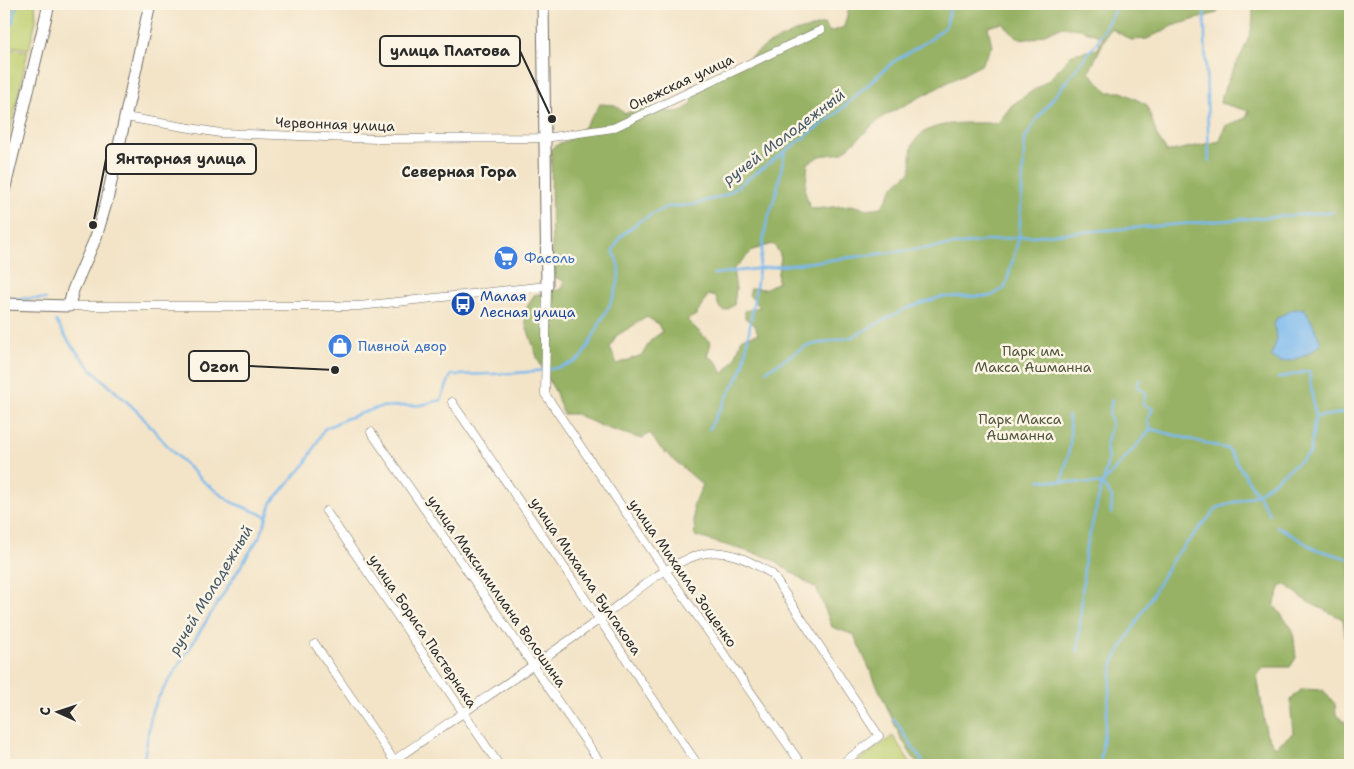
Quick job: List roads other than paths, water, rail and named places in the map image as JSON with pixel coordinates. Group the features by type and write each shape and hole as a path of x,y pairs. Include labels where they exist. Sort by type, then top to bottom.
{"street":[{"path":"4,191 49,4"},
{"path":"69,306 73,290 96,237 107,200 150,4"},
{"path":"4,304 69,306 359,306 547,286 543,4"},
{"name":"Онежская улица","path":"545,138 613,128 821,30"},
{"name":"Червонная улица","path":"125,117 220,133 377,139 545,138"},
{"name":"улица Михаила Зощенко","path":"547,286 545,394 665,570 802,765"},
{"name":"улица Михаила Булгакова","path":"452,402 698,765"},
{"name":"улица Максимилиана Волошина","path":"370,432 602,765"},
{"name":"улица Бориса Пастернака","path":"326,511 499,765"},
{"path":"315,644 395,763 463,712 600,619 665,570 699,555 728,552 751,561 772,574 879,736 840,765"}],"water":[{"path":"1304,308 1321,343 1302,357 1280,362 1271,356 1277,339 1274,326 1276,319 1291,310"}],"waterway":[{"path":"4,55 17,4"},
{"name":"ручей Молодежный","path":"143,765 152,710 158,698 261,534 272,502 306,463 324,429 345,419 380,407 421,405 441,400 451,375 520,373 540,371 573,363 586,351 615,294 619,273 613,251 620,237 638,222 666,207 692,205 726,195 836,114 893,62 931,39 946,26 951,4"},
{"path":"766,371 806,346 852,337 907,308 941,297 991,296 1005,288 1019,238 1025,139 1036,120 1097,42 1118,4"},
{"path":"1204,4 1209,161"},
{"path":"709,429 740,374 744,363 766,225 777,190 785,151"},
{"path":"714,274 1019,237 1333,212"},
{"path":"4,298 46,299"},
{"path":"56,321 71,345 94,372 137,411 173,452 204,482 231,502 266,516"},
{"path":"1278,378 1309,371 1315,417"},
{"path":"1140,379 1137,386 1146,393 1143,404 1153,409 1147,420 1151,429"},
{"path":"1103,483 1108,460 1106,446 1112,423 1109,414 1112,400"},
{"path":"1100,765 1113,663 1173,559 1217,508 1256,495 1310,453 1315,417 1350,412"},
{"path":"1062,481 1070,442 1068,415"},
{"path":"1078,652 1085,554 1102,484 1151,429 1228,449 1270,514"},
{"path":"1039,480 1102,484 1112,497 1111,514"},
{"path":"1277,526 1315,549 1350,559"},
{"path":"894,719 925,765"}],"place":[{"name":"улица Платова","path":"552,119"},
{"name":"Янтарная улица","path":"93,225"},
{"name":"Фасоль","path":"506,258"},
{"name":"Малая Лесная улица","path":"463,304"},
{"name":"Пивной двор","path":"340,346"},
{"name":"Ozon","path":"335,370"}],"district":[{"name":"Северная Гора","path":"459,172"}],"park label":[{"name":"Парк им. Макса Ашманна","path":"1033,360"},
{"name":"Парк Макса Ашманна","path":"1020,428"}]}
